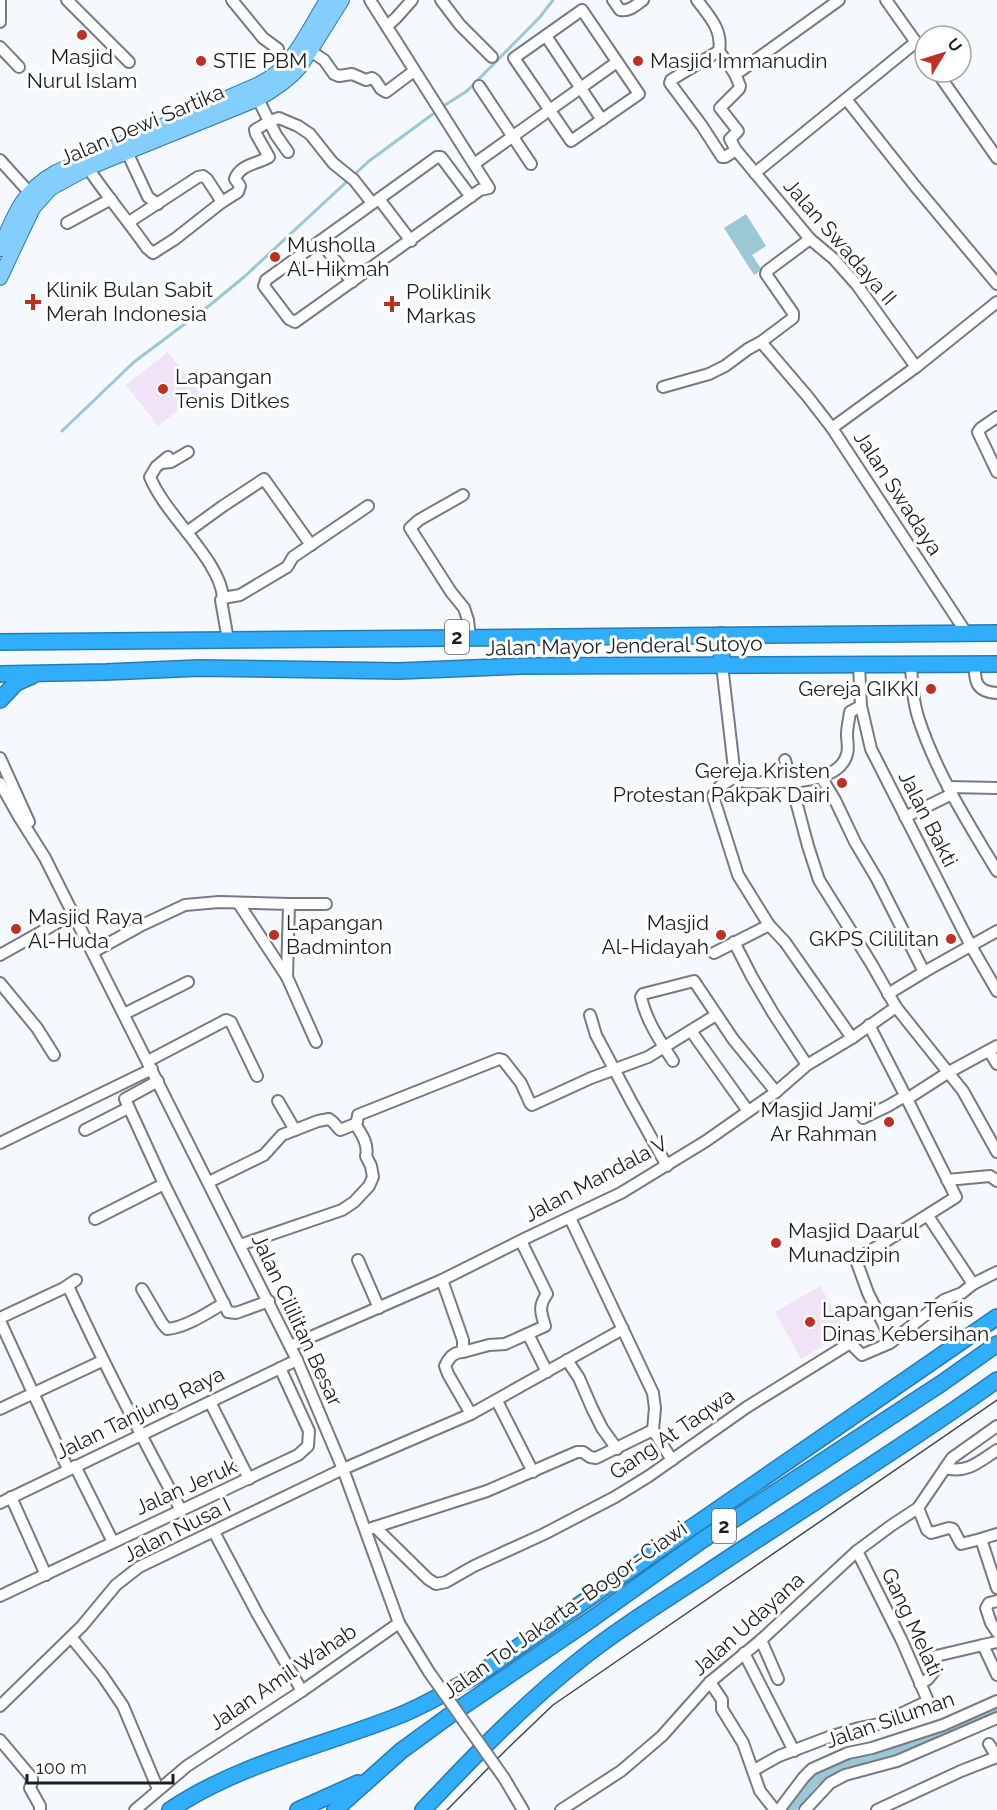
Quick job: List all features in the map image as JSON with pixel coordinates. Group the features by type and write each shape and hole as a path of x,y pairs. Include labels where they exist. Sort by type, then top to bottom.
{"highway":[{"name":"Jalan Mayor Jenderal Sutoyo","path":"0,642 997,633"},
{"path":"721,635 722,665"},
{"name":"Jalan Mayor Jenderal Sutoyo","path":"0,674 199,668 399,671 523,666 997,664"},
{"path":"0,700 16,684 40,673"},
{"path":"170,1810 222,1781 255,1767 426,1704 479,1674 997,1317"},
{"name":"Jalan Tol Jakarta–Bogor–Ciawi","path":"334,1810 401,1751 453,1713 701,1541 942,1383 997,1344"},
{"name":"2","path":"423,1810 485,1744 583,1658 719,1564 997,1380"},
{"name":"Jalan Tol Jakarta–Bogor–Ciawi","path":"298,1810 371,1776"}],"main road":[{"name":"Jalan Dewi Sartika","path":"0,249 18,207 36,184 56,172 269,79 284,67 327,0"},
{"name":"Jalan Dewi Sartika","path":"0,279 25,222 42,195 60,182 88,168 258,99 276,89 293,75 342,0"}],"street":[{"path":"67,0 129,62"},
{"path":"232,0 263,38 278,48"},
{"path":"370,0 489,188 480,190 471,197 411,241 295,322 289,319 265,288 266,280 439,156 471,197"},
{"path":"387,26 412,0"},
{"path":"441,0 460,25 492,57"},
{"path":"613,0 623,11 643,0"},
{"path":"697,0 718,31 721,38 719,51 735,74 740,86 720,108 738,131 730,139 736,150 724,158 670,83 719,51"},
{"path":"735,74 839,0"},
{"path":"886,0 913,38"},
{"path":"0,1 0,22"},
{"path":"582,10 639,94 571,141 514,58 546,36 582,10"},
{"path":"546,36 602,120"},
{"path":"755,173 913,44"},
{"path":"0,46 19,67"},
{"path":"309,50 324,60 334,74 339,76 352,74 366,80 372,78 386,92 414,71"},
{"path":"474,164 617,62"},
{"path":"945,84 997,158"},
{"path":"479,86 531,164"},
{"path":"258,99 276,135 288,152"},
{"path":"846,99 997,284"},
{"path":"88,168 147,248 151,252 156,252 238,192 240,189 235,179 237,174 243,168 268,157 269,154 255,130 279,118 310,134 333,163 345,171 376,201 411,241"},
{"name":"Jalan Swadaya II","path":"736,150 810,239 857,285 916,367"},
{"path":"127,152 148,197 158,204"},
{"path":"0,160 29,192"},
{"path":"129,222 198,177 204,176 222,202"},
{"path":"66,223 111,199"},
{"path":"663,387 709,374 725,366 761,342 794,315 766,273 810,239"},
{"path":"320,241 352,282"},
{"name":"Jalan Swadaya","path":"967,634 831,428 916,367 997,302"},
{"path":"761,342 831,428"},
{"path":"997,417 978,432 997,472"},
{"path":"188,452 171,462 164,460 153,470 150,477 162,501 187,532 221,584 223,598 221,600 228,640"},
{"path":"187,532 264,479 311,545"},
{"path":"463,495 419,520 410,528 451,592 464,608 470,637"},
{"path":"223,598 240,596 287,567 293,558 368,506"},
{"name":"Jalan Bakti","path":"859,664 861,706 871,749 970,946 997,991"},
{"path":"975,664 974,675 983,691 997,693"},
{"path":"722,665 737,780 791,783 821,777 843,764 847,753 850,712 861,706"},
{"path":"911,665 912,687 919,719 950,790 997,871"},
{"name":"Jalan Cililitan Besar","path":"0,758 36,842 297,1360 370,1528 403,1632 504,1778 523,1810"},
{"path":"785,760 807,846 819,880 896,1007 963,1091 997,1152"},
{"path":"735,777 716,790 714,799 720,812 738,875 769,925 785,942 852,1038"},
{"path":"821,777 836,800 855,842 877,879 924,972"},
{"name":"Jalan Cililitan Besar","path":"0,783 36,842"},
{"path":"906,817 950,790 997,788"},
{"path":"93,952 140,926 185,906 212,902 326,904"},
{"path":"238,904 287,977 316,1042"},
{"path":"287,977 289,904"},
{"path":"0,956 73,914"},
{"path":"714,953 769,925"},
{"path":"888,994 997,931"},
{"path":"734,942 762,995 807,1065"},
{"path":"673,1061 654,1030 644,1007 642,995 694,981 733,1039 776,1092"},
{"path":"124,1014 188,982"},
{"path":"0,985 37,1028 54,1055"},
{"name":"Jalan Mandala V","path":"290,1346 442,1280 621,1193 667,1166 748,1112 776,1092 807,1065 852,1038 896,1007"},
{"path":"590,1015 596,1035 667,1166"},
{"path":"208,1182 264,1155 282,1135 328,1119 340,1130 355,1124 358,1115 499,1059 503,1060 521,1083 532,1105 614,1069 639,1061 665,1048 716,1015"},
{"path":"0,1143 150,1065 226,1020 231,1022 257,1076"},
{"path":"869,1025 956,1196 856,1260 868,1293 892,1341"},
{"path":"691,1031 748,1112"},
{"path":"863,1118 906,1098 993,1049 997,1064"},
{"path":"158,1081 125,1099 164,1184 228,1312 231,1314 269,1301"},
{"path":"278,1101 295,1130"},
{"path":"85,1130 128,1108"},
{"path":"240,1245 342,1210 359,1198 369,1186 373,1173 366,1156 366,1143 355,1124"},
{"path":"947,1180 990,1176 997,1181"},
{"path":"95,1219 164,1184"},
{"path":"928,1216 973,1284"},
{"path":"570,1218 653,1393 655,1408 653,1430 672,1460"},
{"path":"471,1414 445,1366 449,1358 454,1353 505,1344 545,1326 540,1307 547,1294 521,1241"},
{"path":"358,1260 379,1308"},
{"name":"Gang At Taqwa","path":"370,1528 428,1579 436,1584 442,1584 474,1566 596,1508 672,1460 747,1407 847,1345 854,1346 860,1355 866,1355 890,1343 945,1300 962,1293 973,1284 997,1272"},
{"path":"442,1280 463,1341 463,1352"},
{"path":"112,1542 32,1394 0,1319 72,1283 102,1361 181,1510"},
{"path":"142,1289 167,1329 182,1326 224,1303"},
{"name":"Jalan Nusa I","path":"0,1706 94,1614 116,1586 130,1573 343,1469 471,1414 623,1329"},
{"path":"528,1334 548,1372"},
{"name":"Jalan Tanjung Raya","path":"3,1499 297,1360"},
{"path":"567,1360 579,1378 602,1428 617,1449"},
{"path":"0,1409 102,1361"},
{"name":"Jalan Jeruk","path":"0,1596 298,1455 308,1446 309,1431 280,1368"},
{"path":"497,1401 533,1472"},
{"path":"210,1402 249,1479"},
{"name":"Jalan Udayana","path":"561,1810 621,1771 662,1736 710,1682 761,1640 857,1551 918,1508 952,1458 997,1426"},
{"path":"370,1528 488,1491 578,1452 596,1458 653,1430"},
{"path":"945,1468 957,1471 969,1468 997,1450"},
{"path":"3,1499 46,1575"},
{"path":"918,1508 927,1530 931,1533 953,1528 961,1544 997,1534"},
{"path":"214,1532 302,1691"},
{"path":"981,1539 997,1588"},
{"name":"Gang Melati","path":"754,1770 779,1756 829,1737 889,1722 894,1717 928,1701 902,1641 857,1551"},
{"path":"997,1601 988,1604 986,1608 997,1632"},
{"name":"Jalan Amil Wahab","path":"135,1810 187,1766 302,1691 399,1623"},
{"path":"71,1637 123,1706 158,1789"},
{"path":"761,1640 778,1679"},
{"path":"920,1684 936,1669 932,1661 936,1656 997,1642"},
{"path":"983,1645 997,1675"},
{"path":"744,1653 794,1751"},
{"path":"710,1682 722,1700 722,1709 743,1743 760,1791 777,1810"},
{"name":"Jalan Siluman","path":"777,1810 812,1769 848,1753 872,1748 943,1725 997,1701"},
{"path":"804,1810 830,1783 846,1775 897,1761 997,1718"},
{"path":"0,1740 32,1778 30,1788 40,1810"},
{"path":"877,1810 997,1757 989,1744"}],"shaded area":[{"name":"Lapangan Tenis Ditkes","path":"168,352 200,393 158,426 126,385"},
{"name":"Lapangan Tenis Dinas Kebersihan","path":"820,1286 846,1332 801,1359 775,1312"}],"water":[{"path":"746,214 766,246 752,255 762,270 754,275 724,228"}],"waterway":[{"path":"442,107 467,91 540,17 553,0"},
{"path":"62,431 134,362 244,277 369,161 437,111"},
{"path":"785,1810 813,1777 846,1769 895,1746 997,1709"}],"tram line":[{"path":"447,1810 553,1705 997,1400"}],"place":[{"name":"Masjid Nurul Islam","path":"82,35"},
{"name":"STIE PBM","path":"201,61"},
{"name":"Masjid Immanudin","path":"638,61"},
{"name":"Musholla Al-Hikmah","path":"275,257"},
{"name":"Klinik Bulan Sabit Merah Indonesia","path":"33,302"},
{"name":"Poliklinik Markas","path":"392,304"},
{"name":"Lapangan Tenis Ditkes","path":"163,389"},
{"name":"Gereja GIKKI","path":"931,689"},
{"name":"Gereja Kristen Protestan Pakpak Dairi","path":"842,783"},
{"name":"Masjid Raya Al-Huda","path":"16,929"},
{"name":"Lapangan Badminton","path":"274,935"},
{"name":"Masjid Al-Hidayah","path":"721,935"},
{"name":"GKPS Cililitan","path":"951,939"},
{"name":"Masjid Jami' Ar Rahman","path":"889,1122"},
{"name":"Masjid Daarul Munadzipin","path":"776,1243"},
{"name":"Lapangan Tenis Dinas Kebersihan","path":"810,1322"}]}
